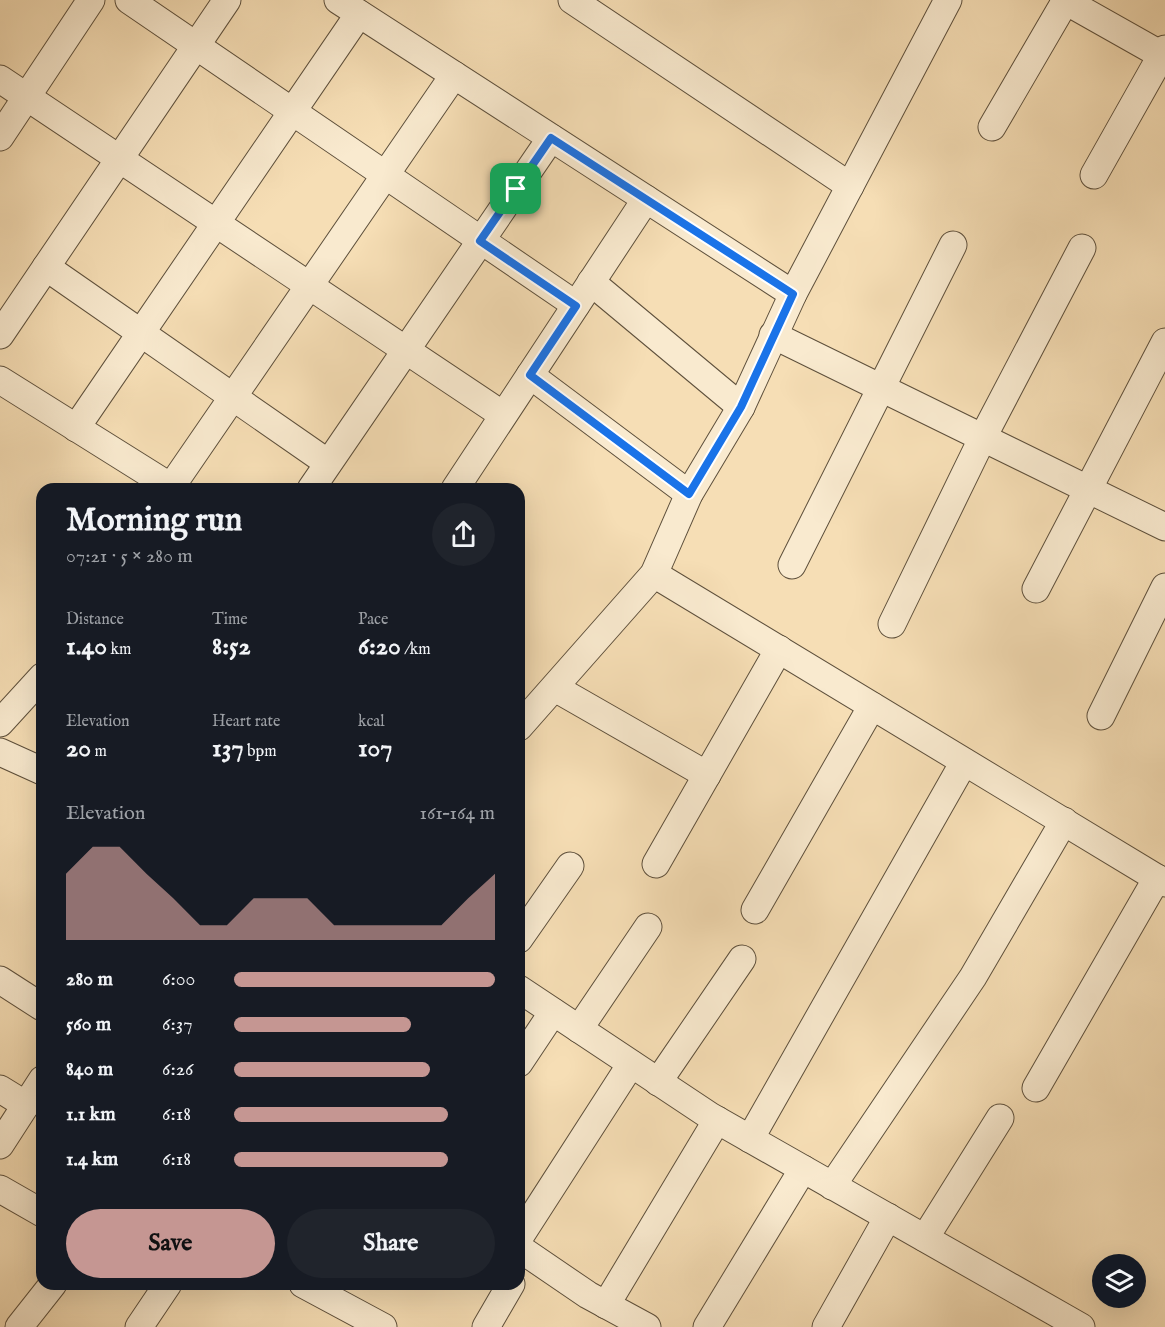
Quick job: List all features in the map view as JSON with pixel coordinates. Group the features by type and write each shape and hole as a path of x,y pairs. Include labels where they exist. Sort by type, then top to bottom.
{"street":[{"path":"0,137 91,0"},
{"path":"129,0 576,306"},
{"path":"0,335 227,0"},
{"path":"572,0 850,186"},
{"path":"525,721 654,574 689,494 741,407 793,294 948,0"},
{"path":"992,127 1065,0 1164,54 1094,175"},
{"path":"76,428 292,112 349,7 793,294"},
{"path":"175,483 454,75"},
{"path":"0,79 504,415"},
{"path":"315,483 551,138"},
{"path":"459,483 646,199"},
{"path":"792,565 953,245"},
{"path":"892,624 983,437 1082,248"},
{"path":"46,267 234,395 328,464"},
{"path":"591,282 741,407"},
{"path":"773,335 1165,527"},
{"path":"1036,589 1165,342"},
{"path":"530,375 689,494"},
{"path":"0,380 164,483"},
{"path":"654,574 1161,880 1036,1088"},
{"path":"1101,716 1165,587"},
{"path":"656,864 779,649"},
{"path":"0,723 36,684"},
{"path":"555,688 707,775"},
{"path":"755,910 872,706"},
{"path":"0,752 36,768"},
{"path":"750,1139 964,762"},
{"path":"832,1186 987,956 1064,821"},
{"path":"525,930 570,866"},
{"path":"579,1029 648,927"},
{"path":"658,1082 742,959"},
{"path":"0,980 36,1003"},
{"path":"525,993 717,1120 925,1238 1064,1323"},
{"path":"525,1054 553,1012"},
{"path":"525,1246 631,1064"},
{"path":"0,1089 26,1105"},
{"path":"0,1145 36,1089"},
{"path":"925,1238 1000,1118"},
{"path":"606,1305 717,1120"},
{"path":"707,1327 803,1169"},
{"path":"0,1189 36,1210"},
{"path":"826,1327 888,1217"},
{"path":"525,1255 647,1327"},
{"path":"31,1324 50,1290"},
{"path":"139,1327 164,1290"},
{"path":"314,1290 383,1327"},
{"path":"486,1327 508,1290"}],"route":[{"path":"551,138 793,294 741,407 689,494 530,375 576,306 480,241 516,189 551,138"}]}
